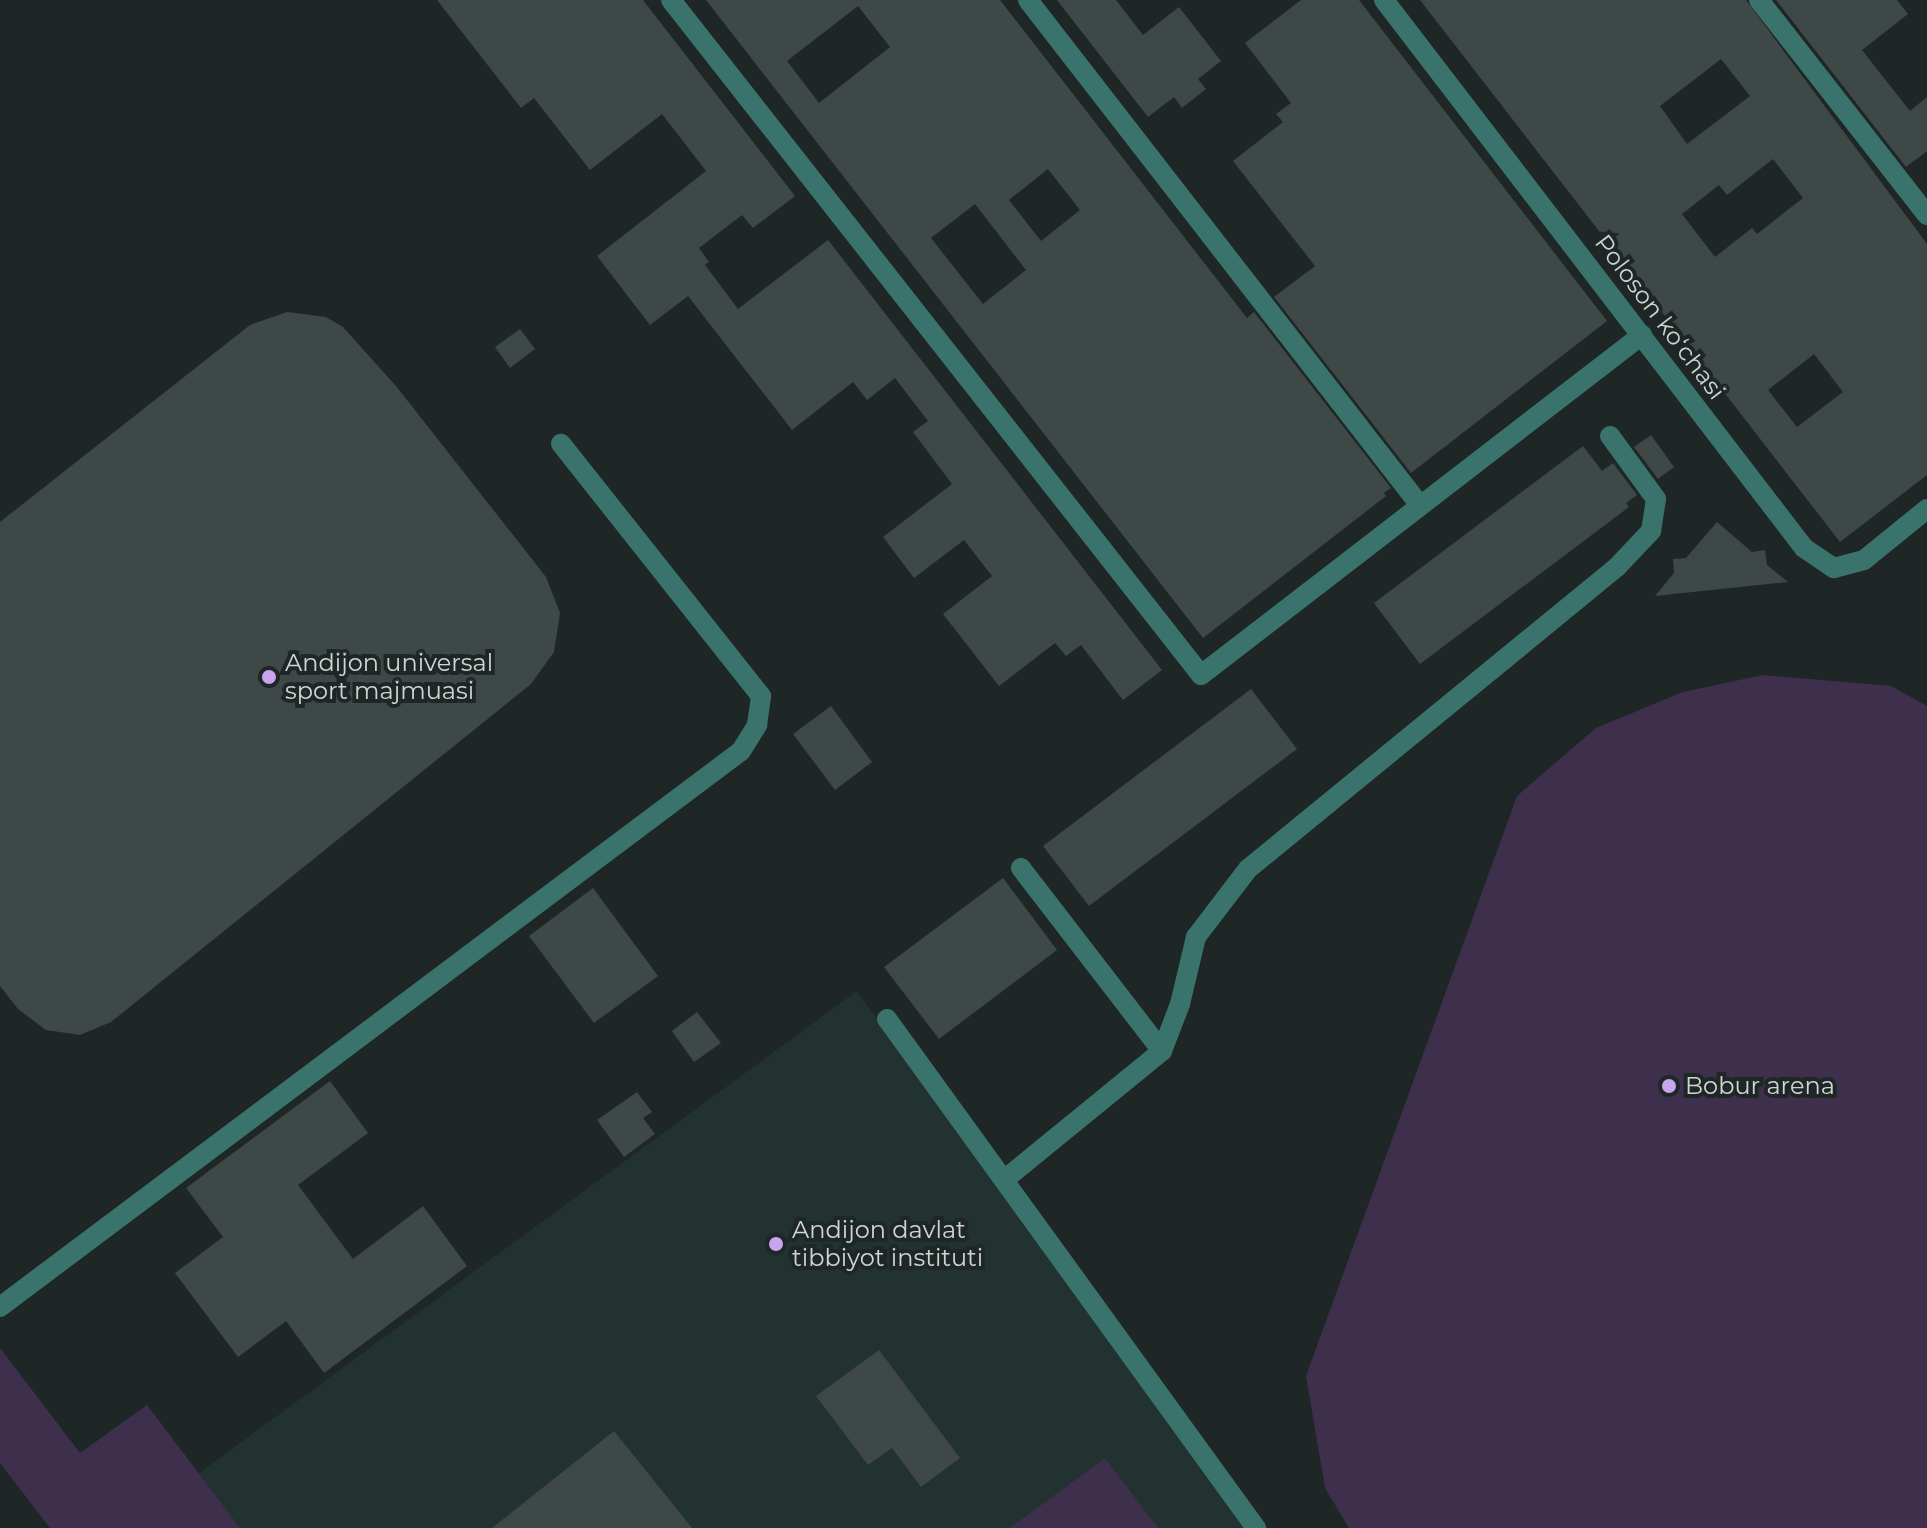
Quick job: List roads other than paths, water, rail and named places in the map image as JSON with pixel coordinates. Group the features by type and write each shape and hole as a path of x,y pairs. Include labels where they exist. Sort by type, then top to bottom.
{"street":[{"path":"671,0 1201,675 1642,335"},
{"path":"1028,0 1419,504"},
{"name":"Poloson koʻchasi","path":"1384,0 1804,548 1834,568 1864,560 1927,509"},
{"path":"1759,0 1927,215"},
{"path":"1004,1180 1162,1051 1180,1004 1196,937 1248,869 1617,567 1651,531 1656,499 1610,436"},
{"path":"0,1307 741,751 757,725 761,696 561,444"},
{"path":"1021,868 1162,1051"},
{"path":"887,1019 1256,1528"}],"place":[{"name":"Andijon universal sport majmuasi","path":"269,677"},
{"name":"Bobur arena","path":"1669,1086"},
{"name":"Andijon davlat tibbiyot instituti","path":"776,1244"}]}
